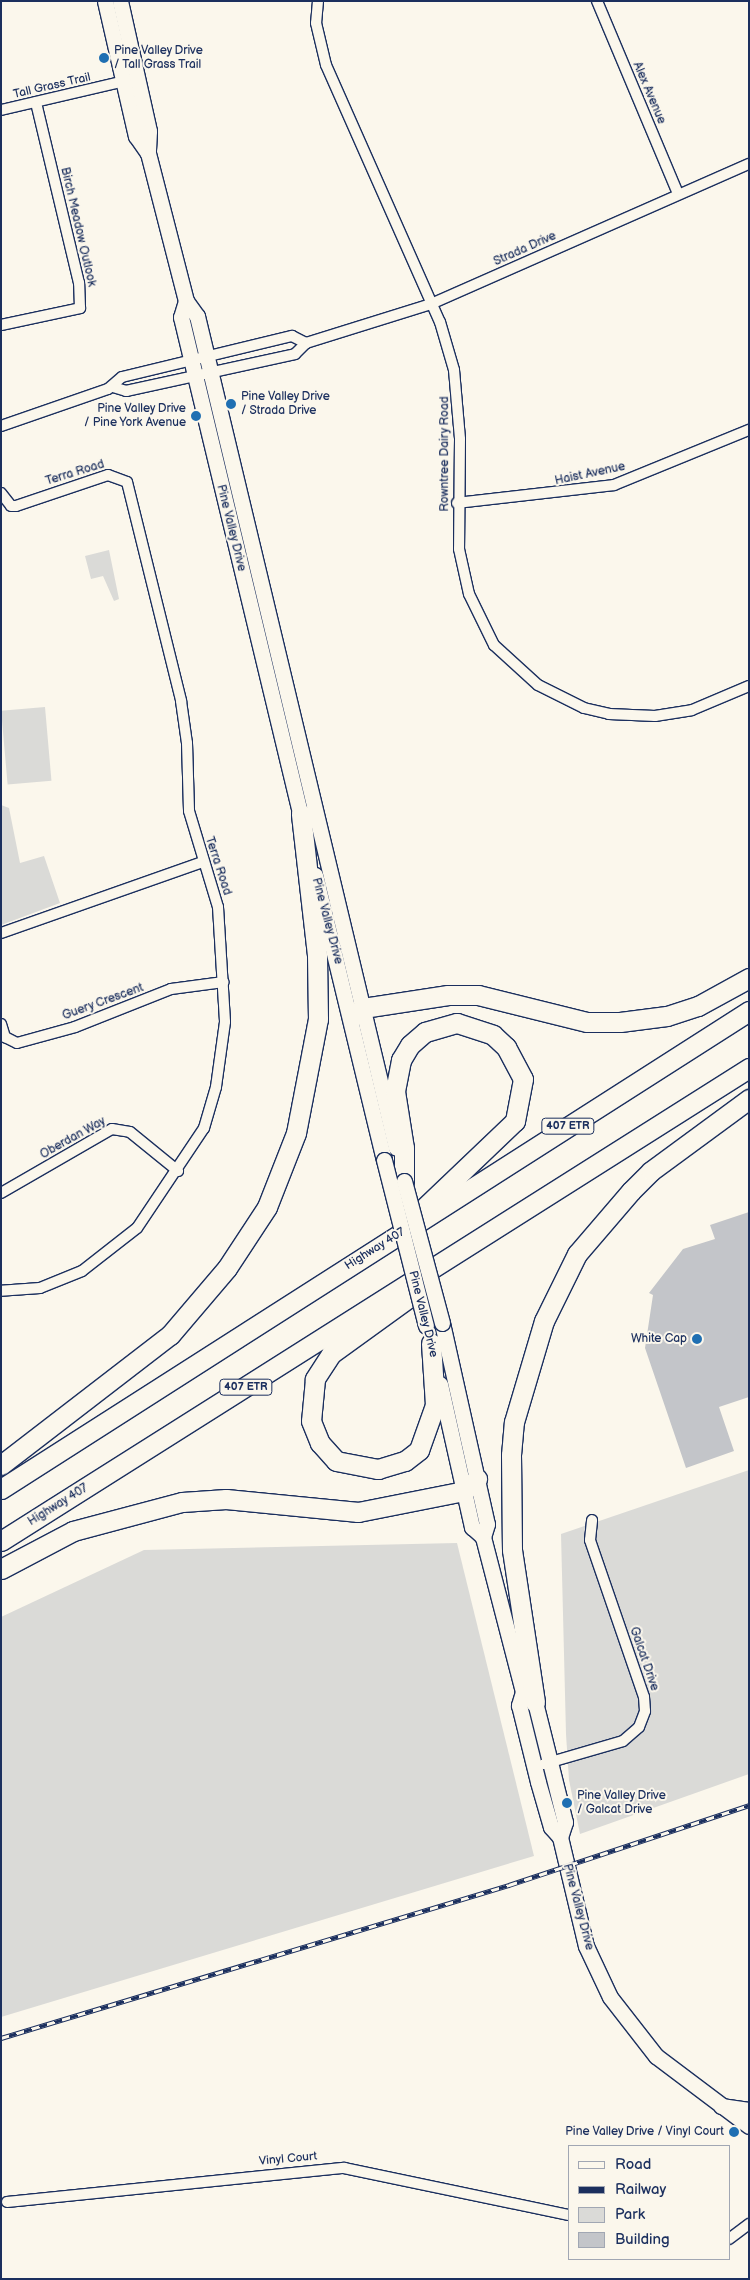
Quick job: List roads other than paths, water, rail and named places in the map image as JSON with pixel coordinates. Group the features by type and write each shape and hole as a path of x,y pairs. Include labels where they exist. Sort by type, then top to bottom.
{"highway":[{"path":"1,1465 170,1335 227,1268 267,1206 296,1133 318,1019 317,954 301,814"},
{"path":"358,1012 448,995 478,995 587,1022 620,1022 667,1016 698,1006 749,978"},
{"name":"Highway 407","path":"1,1489 749,1011"},
{"path":"387,1241 516,1122 523,1079 506,1047 493,1035 457,1023 425,1032 410,1045 401,1060 395,1092 396,1158 404,1181"},
{"name":"Highway 407","path":"1,1541 491,1233 749,1068"},
{"path":"529,1697 512,1550 511,1455 514,1422 544,1321 577,1254 651,1170 749,1099"},
{"path":"429,1335 434,1405 419,1450 405,1461 378,1469 336,1461 320,1443 311,1421 312,1391 320,1369 331,1354 491,1233"},
{"path":"1,1569 73,1531 182,1502 226,1499 358,1512 471,1485"}],"main road":[{"name":"Pine Valley Drive","path":"105,1 149,131 148,153 186,301 197,316 358,1012"},
{"name":"Pine Valley Drive","path":"120,1 131,80"},
{"name":"Pine Valley Drive","path":"186,301 181,316 194,377 301,814 358,1012 396,1158 429,1335 471,1485"},
{"name":"Pine Valley Drive","path":"404,1181 442,1323 471,1485 472,1527 483,1538 529,1697 551,1827 560,1837 586,1946 610,1997 656,2056 749,2126"},
{"name":"Pine Valley Drive","path":"721,2106 749,2110"}],"street":[{"name":"Rowntree Dairy Road","path":"318,1 316,24 326,65 432,304 458,394 458,549 469,594 494,646 538,685 584,708 655,716 692,710 749,686"},
{"name":"Alex Avenue","path":"597,1 678,194"},
{"name":"Tall Grass Trail","path":"1,110 131,80"},
{"name":"Birch Meadow Outlook","path":"1,325 80,308 79,283 36,102"},
{"name":"Strada Drive","path":"306,343 292,336 122,377 113,387 126,391 295,354 306,343 432,304 749,164"},
{"path":"1,426 113,387"},
{"name":"Haist Avenue","path":"457,503 614,484 749,430"},
{"name":"Terra Road","path":"1,493 10,506 16,506 108,475 127,482 181,701 187,743 189,811 218,907 225,1022 216,1087 204,1128 178,1171 137,1228 82,1271 40,1288 1,1291"},
{"path":"1,933 203,862"},
{"name":"Guery Crescent","path":"1,1024 5,1037 17,1043 75,1026 171,989 224,982"},
{"name":"Oberdan Way","path":"1,1193 112,1129 130,1132 178,1171"},
{"name":"Galcat Drive","path":"542,1765 623,1740 639,1727 645,1711 644,1697 590,1540 592,1520"},
{"name":"Vinyl Court","path":"7,2202 344,2168 568,2215"},
{"path":"730,2237 749,2224"}],"railway":[{"path":"1,2038 509,1885 749,1805"}],"place":[{"name":"Pine Valley Drive / Tall Grass Trail","path":"104,58"},
{"name":"Pine Valley Drive / Strada Drive","path":"231,404"},
{"name":"Pine Valley Drive / Pine York Avenue","path":"196,416"},
{"name":"White Cap","path":"697,1339"},
{"name":"Pine Valley Drive / Galcat Drive","path":"567,1803"},
{"name":"Pine Valley Drive / Vinyl Court","path":"734,2132"}]}
